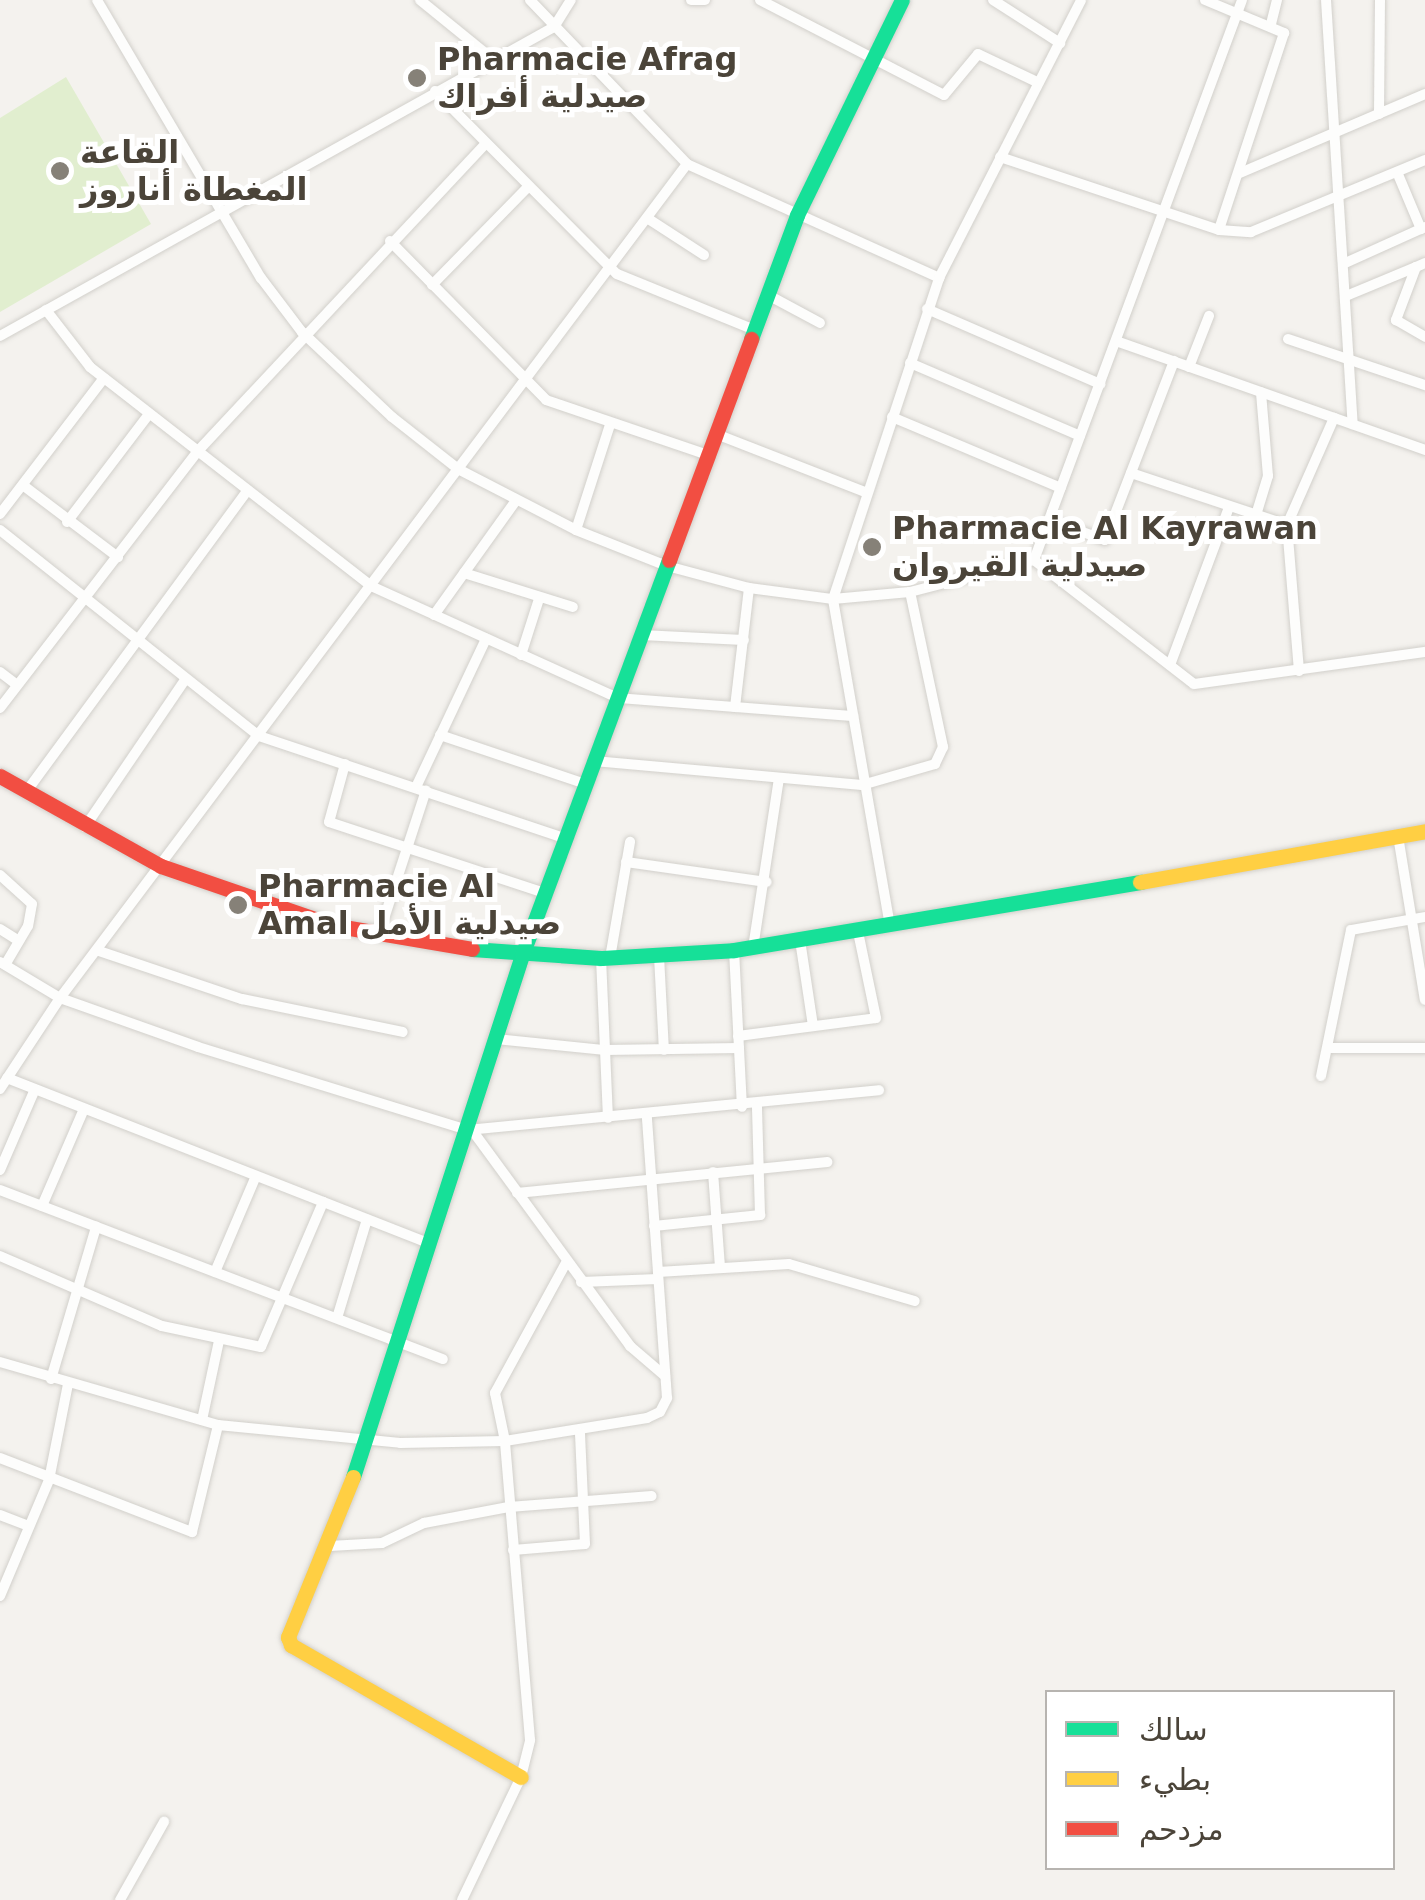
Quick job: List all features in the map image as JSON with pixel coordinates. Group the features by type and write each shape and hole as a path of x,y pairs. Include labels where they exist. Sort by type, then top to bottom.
{"street":[{"path":"97,0 221,212 302,332 458,469 515,502 576,530 667,566 749,588 833,598 910,592 1034,560"},
{"path":"420,0 496,61"},
{"path":"530,0 687,164 939,278"},
{"path":"0,336 554,27 571,0"},
{"path":"691,0 704,0"},
{"path":"760,0 873,62 944,95 978,54 1038,82"},
{"path":"521,1777 291,1645 288,1638 330,1546 470,1130 522,955 754,330 797,216 902,0"},
{"path":"993,0 1060,43"},
{"path":"890,926 862,784 833,598 939,278 1081,0"},
{"path":"1205,0 1240,5 1284,35 1219,230"},
{"path":"1271,24 1277,0"},
{"path":"1326,0 1353,424"},
{"path":"1379,114 1380,0"},
{"path":"1034,560 1240,5"},
{"path":"435,91 483,146 609,268 665,298 754,330"},
{"path":"1240,173 1425,94"},
{"path":"0,708 197,452 302,332 483,146"},
{"path":"1000,157 1219,230 1250,232 1425,160"},
{"path":"430,1244 84,1108 35,1090 3,1084 60,998 687,164"},
{"path":"1343,264 1423,228 1397,172"},
{"path":"432,285 526,188"},
{"path":"646,218 704,255"},
{"path":"390,241 525,380 556,406 708,455"},
{"path":"1346,296 1420,265"},
{"path":"1420,265 1396,320 1425,337"},
{"path":"768,295 820,323"},
{"path":"927,309 1100,384"},
{"path":"46,310 75,351 104,378 371,586 618,698 852,716"},
{"path":"1189,367 1209,316"},
{"path":"1288,339 1425,385"},
{"path":"1116,340 1425,450"},
{"path":"1049,520 1105,540 1174,361"},
{"path":"910,362 1080,436"},
{"path":"0,514 104,378"},
{"path":"1256,515 1268,476 1261,392"},
{"path":"67,522 149,414"},
{"path":"892,417 1061,488"},
{"path":"1299,671 1287,524 1334,418"},
{"path":"576,530 610,426"},
{"path":"716,434 865,492"},
{"path":"1131,473 1287,524"},
{"path":"24,486 118,557"},
{"path":"25,794 248,491"},
{"path":"434,615 515,502"},
{"path":"1170,666 1230,506"},
{"path":"0,530 135,642 259,736 566,839"},
{"path":"1034,560 1170,666 1202,685 1425,652"},
{"path":"464,572 573,607"},
{"path":"735,707 749,588"},
{"path":"594,761 862,784 925,769 940,756 910,592"},
{"path":"522,655 539,599"},
{"path":"641,636 744,640"},
{"path":"378,934 440,735 486,638"},
{"path":"0,672 18,685"},
{"path":"84,828 184,680"},
{"path":"440,735 586,784"},
{"path":"345,764 330,822 546,894"},
{"path":"0,776 84,828 161,866 229,893 378,934 522,955 605,958 753,948 1425,831"},
{"path":"753,948 767,882 779,778"},
{"path":"1398,836 1425,1000"},
{"path":"608,1118 605,958 630,842"},
{"path":"626,862 767,882"},
{"path":"0,876 32,904 18,941 2,963 60,998 256,1067 470,1130 757,1106 878,1090"},
{"path":"1321,1076 1330,1048 1351,930 1425,917"},
{"path":"0,929 18,941"},
{"path":"496,1039 605,1050 664,1050 739,1042 876,1018 858,932"},
{"path":"800,940 814,1026"},
{"path":"734,950 742,1107"},
{"path":"99,951 242,999 403,1032"},
{"path":"659,956 664,1050"},
{"path":"1330,1048 1425,1048"},
{"path":"0,1170 35,1090"},
{"path":"654,1226 760,1216 762,1168 757,1106"},
{"path":"42,1206 84,1108"},
{"path":"0,1362 218,1424 364,1440 452,1446 506,1441 580,1432 660,1412 665,1376 646,1116"},
{"path":"470,1130 630,1346 665,1376"},
{"path":"517,1192 827,1162"},
{"path":"713,1172 720,1268"},
{"path":"215,1272 256,1176"},
{"path":"0,1190 443,1359"},
{"path":"0,1256 162,1326 261,1347 324,1202"},
{"path":"337,1318 367,1220"},
{"path":"51,1378 74,1286 96,1227"},
{"path":"462,1900 521,1777 530,1740 506,1441 495,1404 500,1379 566,1264"},
{"path":"581,1282 789,1264 915,1301"},
{"path":"202,1420 219,1341"},
{"path":"0,1596 50,1480 68,1384"},
{"path":"0,1458 192,1532 218,1424"},
{"path":"513,1550 582,1545 580,1432"},
{"path":"330,1546 382,1543 424,1523 509,1507 652,1496"},
{"path":"0,1515 29,1526"},
{"path":"120,1900 164,1822"}],"green space":[{"name":"القاعة المغطاة أناروز","path":"66,77 151,224 0,312 0,118"}],"traffic: fast":[{"path":"751,339 797,215 902,0"},
{"path":"353,1477 522,955 669,560"},
{"path":"472,949 601,958 734,950 1140,882"}],"traffic: slow":[{"path":"1140,882 1425,831"},
{"path":"353,1477 288,1637 291,1645 521,1777"}],"traffic: jam":[{"path":"669,560 751,339"},
{"path":"0,776 161,866 332,925 472,949"}],"place":[{"name":"Pharmacie Afrag صيدلية أفراك","path":"417,78"},
{"name":"القاعة المغطاة أناروز","path":"60,171"},
{"name":"Pharmacie Al Kayrawan صيدلية القيروان","path":"872,547"},
{"name":"Pharmacie Al Amal صيدلية الأمل","path":"238,905"}]}
